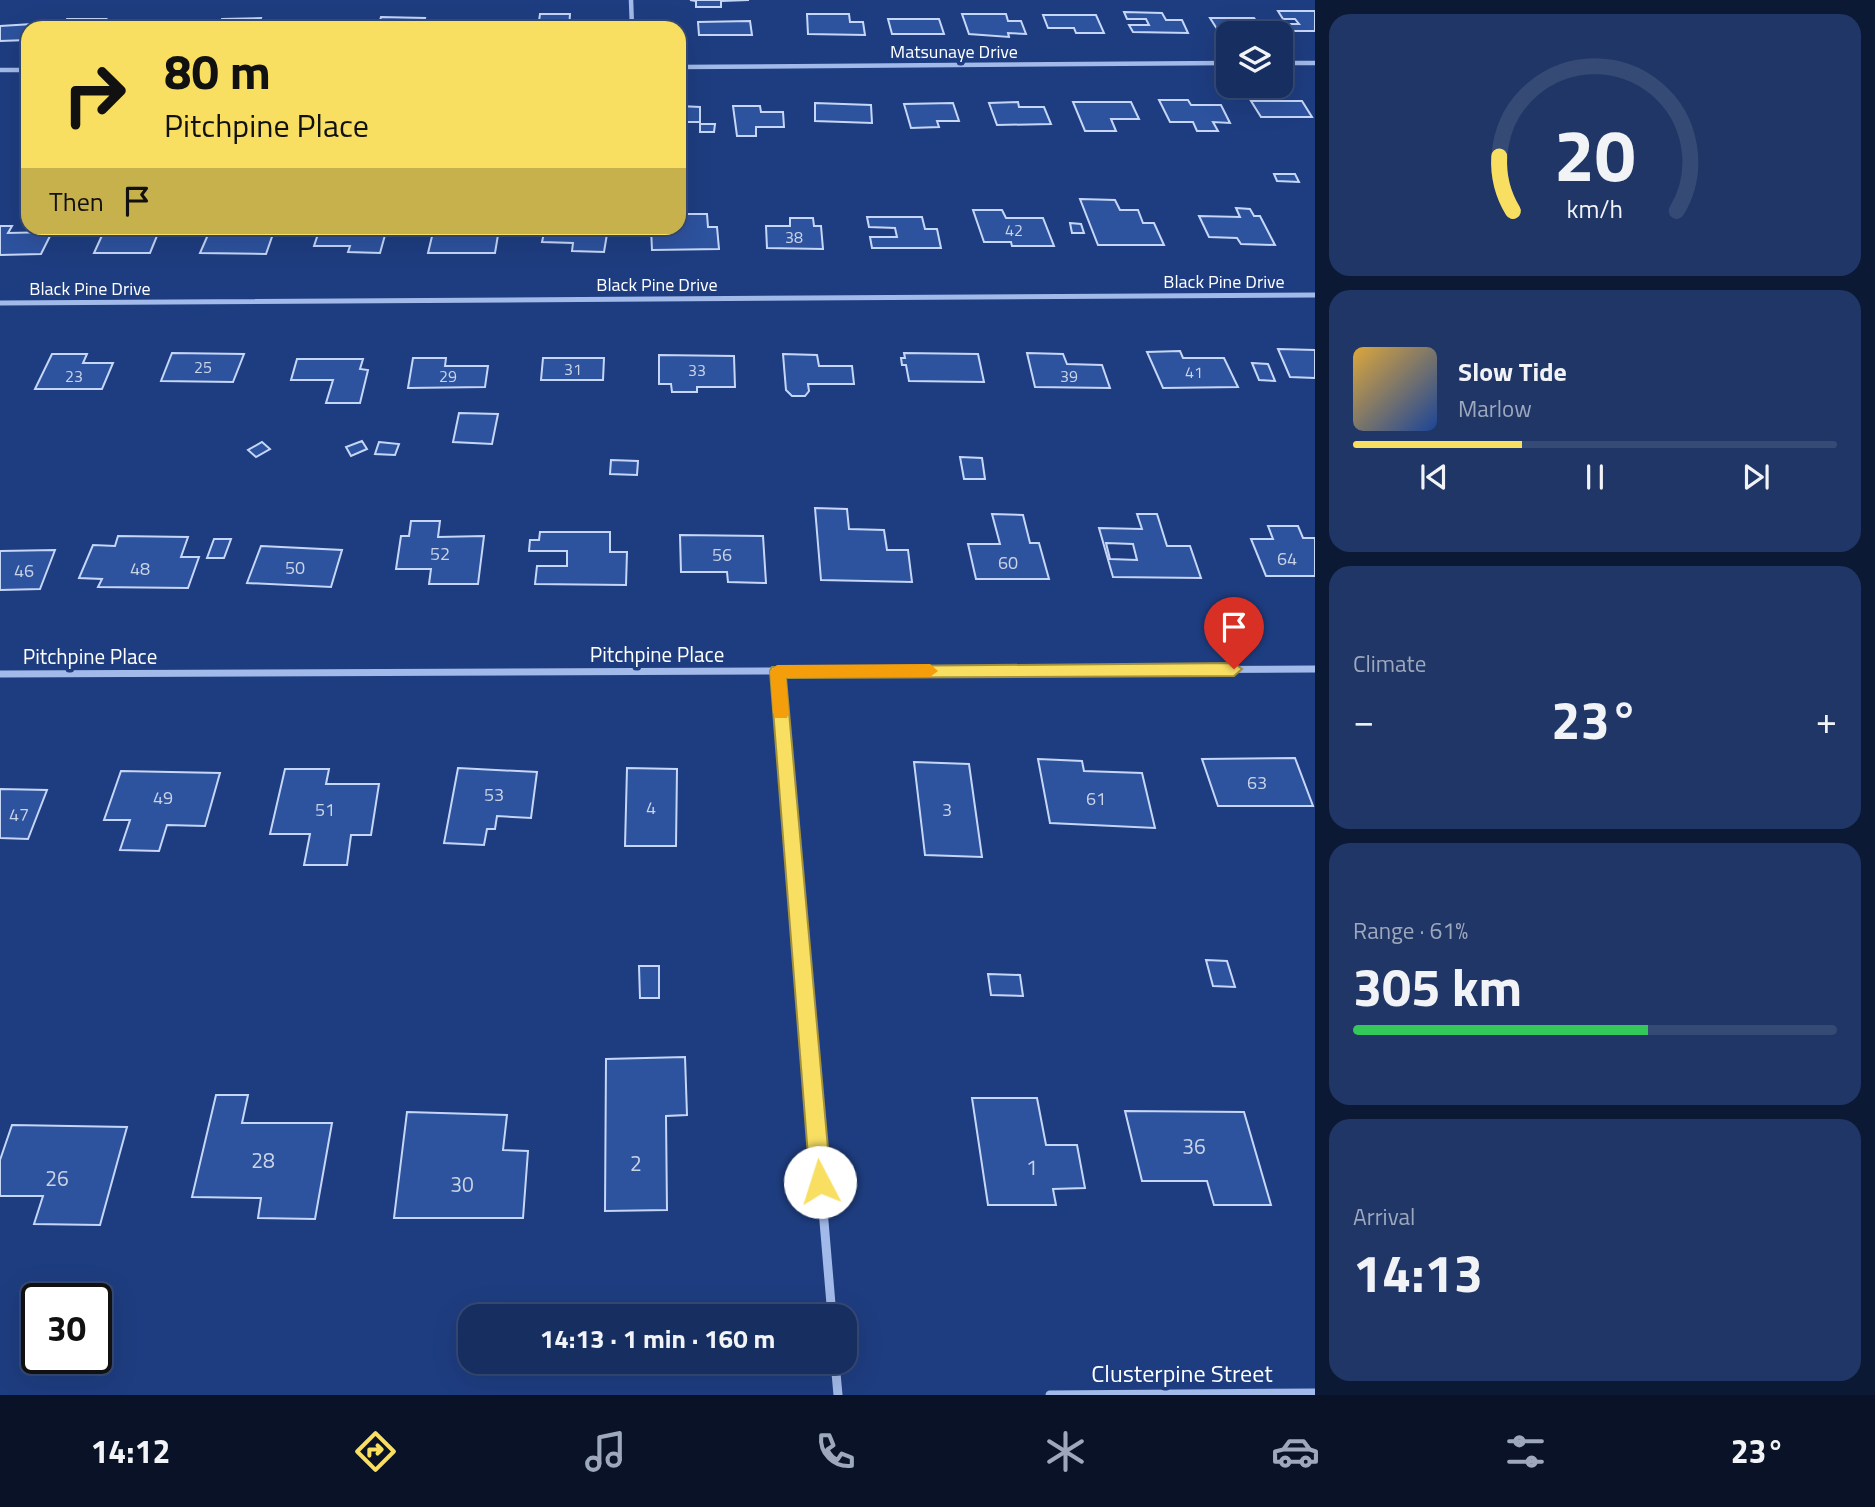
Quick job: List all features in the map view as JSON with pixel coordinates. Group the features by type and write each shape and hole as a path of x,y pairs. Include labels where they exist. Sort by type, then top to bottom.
{"street":[{"path":"631,0 632,21"},
{"name":"Matsunaye Drive","path":"686,66 1216,63"},
{"path":"1293,63 1315,63"},
{"path":"0,70 21,70"},
{"name":"Black Pine Drive","path":"0,303 1315,295"},
{"name":"Pitchpine Place","path":"0,674 1315,669"},
{"path":"777,671 831,1304"},
{"path":"836,1374 838,1395"},
{"name":"Clusterpine Street","path":"1050,1395 1315,1393"}],"building":[{"path":"690,0 749,0 721,1 721,7 696,7 696,1"},
{"path":"1278,11 1315,11 1315,31 1293,31 1293,24 1299,24 1295,19 1283,19"},
{"path":"1124,12 1162,13 1166,20 1182,20 1188,33 1133,32 1129,25 1149,25 1146,19 1127,19"},
{"path":"540,14 570,14 570,21 539,21"},
{"path":"807,14 849,14 850,22 863,22 865,35 808,34"},
{"path":"962,14 1006,14 1008,21 1021,21 1026,34 1008,33 1009,37 969,34"},
{"path":"1043,15 1096,15 1104,33 1076,33 1074,28 1048,28"},
{"path":"381,17 425,18 424,21 380,21"},
{"path":"261,18 260,21 221,21"},
{"path":"1210,18 1254,18 1256,21 1216,21 1216,27"},
{"path":"67,19 106,19 105,21 66,21"},
{"path":"888,19 939,19 944,34 892,34"},
{"path":"750,21 752,35 699,35 698,22"},
{"path":"21,25 21,40 0,41 0,26"},
{"path":"1159,100 1188,100 1191,105 1221,105 1230,123 1213,122 1218,131 1197,131 1193,122 1170,122"},
{"path":"1251,101 1302,101 1312,117 1261,117"},
{"path":"1018,102 1019,107 1044,107 1051,124 997,125 989,103"},
{"path":"1073,102 1131,102 1139,119 1111,119 1116,131 1085,131"},
{"path":"815,103 871,105 872,123 815,121"},
{"path":"953,103 959,121 937,121 939,127 911,128 904,104"},
{"path":"686,106 700,107 700,122 686,122"},
{"path":"733,106 760,106 761,112 783,112 784,127 756,127 756,136 737,136"},
{"path":"700,124 715,124 714,132 700,132"},
{"path":"1274,174 1295,174 1299,182 1277,181"},
{"path":"1080,199 1115,200 1120,210 1138,210 1143,223 1154,223 1164,245 1098,245"},
{"path":"1236,208 1250,209 1254,216 1260,216 1275,245 1241,244 1237,238 1209,237 1199,216 1240,217"},
{"path":"973,210 1002,210 1006,218 1043,218 1054,246 1012,246 1011,242 984,242"},
{"path":"686,214 707,214 708,227 717,227 719,249 652,250 651,235 686,235"},
{"path":"867,217 922,217 925,229 937,229 941,248 872,248 870,237 897,237 895,228 869,227"},
{"path":"790,218 813,218 814,226 821,226 823,249 767,248 766,226 790,226"},
{"path":"1070,223 1081,224 1084,233 1072,233"},
{"path":"0,226 12,226 8,233 50,235 41,254 0,255"},
{"path":"102,235 157,235 150,253 94,253"},
{"path":"208,235 273,235 266,254 200,253"},
{"path":"318,235 385,235 380,253 348,252 350,246 314,246"},
{"path":"432,235 498,235 495,253 428,253"},
{"path":"544,235 607,235 604,252 572,251 573,243 542,242"},
{"path":"1278,349 1315,350 1315,378 1290,377"},
{"path":"1180,351 1183,358 1224,358 1238,387 1163,388 1147,352"},
{"path":"172,353 244,354 233,382 161,381"},
{"path":"904,353 978,354 984,382 909,381 906,365 902,365 901,358 905,358"},
{"path":"1027,353 1063,354 1067,364 1102,365 1110,388 1035,387"},
{"path":"52,354 87,354 83,363 113,363 102,389 35,389"},
{"path":"783,354 817,355 819,366 852,366 854,384 808,384 809,391 805,396 792,396 786,390"},
{"path":"659,355 734,356 735,387 697,387 697,392 672,392 671,384 659,384"},
{"path":"413,358 446,358 445,366 488,366 485,387 408,388"},
{"path":"543,358 604,358 603,380 541,380"},
{"path":"297,359 363,359 360,369 368,370 360,403 326,403 333,380 291,380"},
{"path":"1252,363 1268,364 1275,381 1259,380"},
{"path":"459,413 498,414 492,444 453,442"},
{"path":"362,441 367,449 351,456 346,447"},
{"path":"262,442 270,449 256,457 248,450"},
{"path":"379,442 399,444 395,455 375,454"},
{"path":"960,457 982,458 985,479 964,479"},
{"path":"611,460 638,461 637,475 610,474"},
{"path":"815,508 847,509 849,529 884,530 887,550 908,550 912,582 821,580"},
{"path":"992,514 1023,515 1030,543 1039,543 1049,579 976,579 968,544 1000,544"},
{"path":"1137,514 1157,514 1167,546 1190,546 1201,578 1113,577 1099,528 1142,529","holes":["1106,543 1133,544 1137,560 1110,559"]},
{"path":"411,521 440,521 438,537 484,536 478,584 429,584 431,569 396,569 401,536 409,536"},
{"path":"1268,526 1298,526 1303,538 1315,538 1315,576 1266,576 1251,539 1273,539"},
{"path":"540,532 610,532 610,552 627,552 626,585 535,584 537,566 567,566 567,551 529,551 530,540 539,540"},
{"path":"680,535 763,536 766,583 728,582 727,572 681,572"},
{"path":"118,536 188,537 181,557 199,557 188,588 98,587 102,579 79,578 93,545 115,546"},
{"path":"214,539 231,539 224,558 207,558"},
{"path":"261,546 342,550 331,587 247,583"},
{"path":"55,550 40,589 0,590 0,551"},
{"path":"1295,758 1313,806 1218,806 1202,759"},
{"path":"1038,759 1082,761 1084,771 1142,773 1155,828 1050,823"},
{"path":"914,762 969,764 982,857 925,855"},
{"path":"458,768 537,772 531,818 497,816 495,829 487,829 484,845 444,843"},
{"path":"627,768 677,769 676,846 625,846"},
{"path":"285,769 329,769 326,784 379,784 371,835 351,835 347,865 304,865 310,834 270,834"},
{"path":"121,771 220,773 205,826 167,825 159,851 120,850 130,820 104,820"},
{"path":"0,789 47,790 28,839 0,838"},
{"path":"1206,960 1227,961 1235,987 1213,986"},
{"path":"639,966 659,966 659,998 640,998"},
{"path":"988,974 1020,975 1023,996 991,995"},
{"path":"685,1057 687,1115 666,1116 667,1210 605,1211 606,1059"},
{"path":"216,1095 248,1095 242,1123 332,1123 315,1219 258,1218 261,1198 192,1197"},
{"path":"972,1098 1037,1098 1046,1145 1077,1145 1085,1188 1053,1189 1056,1205 988,1205"},
{"path":"1125,1111 1244,1112 1271,1205 1214,1205 1207,1181 1142,1181"},
{"path":"407,1112 507,1115 503,1150 528,1151 523,1218 394,1218"},
{"path":"12,1125 127,1127 100,1225 34,1224 43,1196 0,1196 0,1160"}],"slow traffic":[{"path":"781,713 777,671 930,671"}],"route":[{"path":"820,1182 777,671 1234,669"}]}
